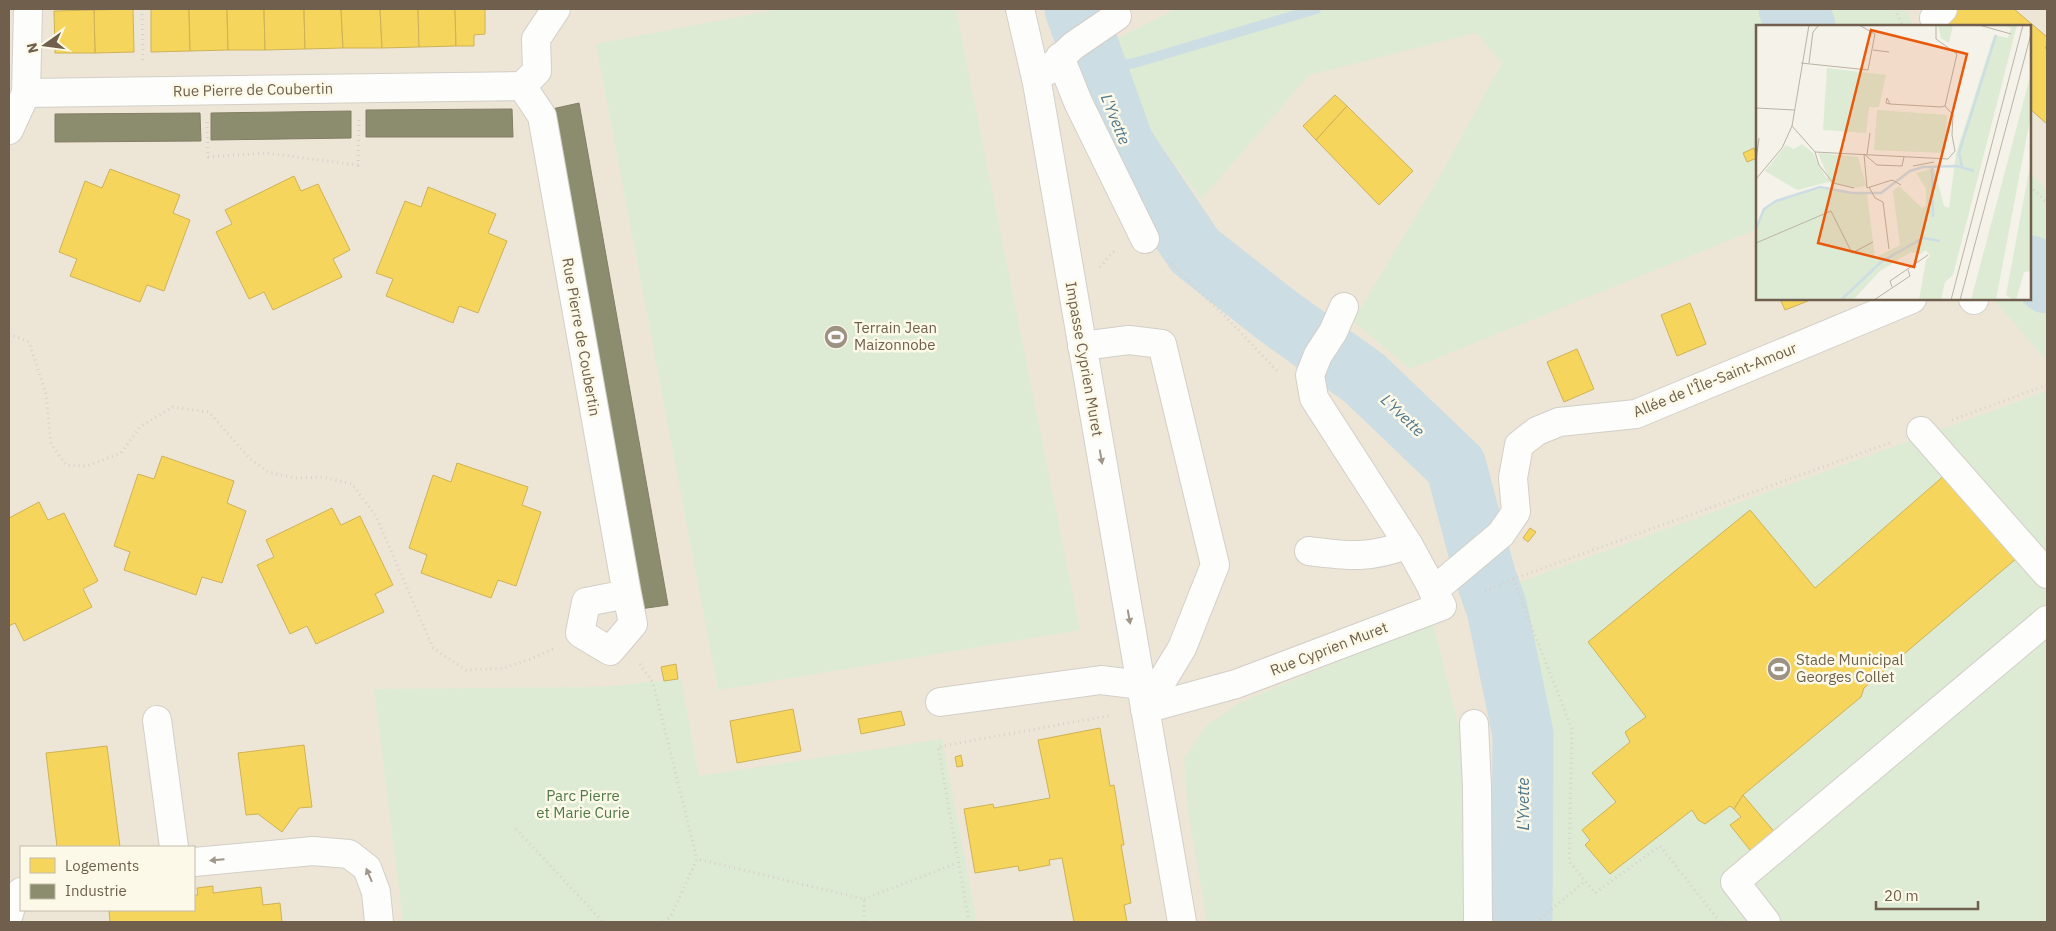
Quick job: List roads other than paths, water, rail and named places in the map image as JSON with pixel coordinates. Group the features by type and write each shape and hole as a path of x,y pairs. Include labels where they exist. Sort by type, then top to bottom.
{"street":[{"path":"9,130 26,93 28,9"},
{"path":"522,86 536,71 536,38 556,9"},
{"name":"Impasse Cyprien Muret","path":"1020,9 1036,83 1143,697"},
{"path":"1036,83 1067,51 1111,20"},
{"path":"1067,51 1078,102 1145,239"},
{"name":"Rue Pierre de Coubertin","path":"26,93 522,86 542,116 633,624 610,651 580,633 586,602 627,594"},
{"name":"Allée de l'Île-Saint-Amour","path":"1441,584 1501,534 1516,512 1514,478 1519,445 1537,431 1559,422 1636,414 1910,300"},
{"name":"Rue Cyprien Muret","path":"1143,697 1236,684 1442,606 1441,584 1408,544 1314,398 1310,375 1318,355 1333,332 1344,307"},
{"path":"1082,346 1129,340 1162,344 1215,565 1182,648 1143,697 1182,922"},
{"path":"1921,431 2047,574"},
{"path":"1309,551 1353,557 1389,552 1408,544"},
{"path":"1766,922 1735,882 2047,620"},
{"path":"940,702 1101,680 1143,697"},
{"path":"157,720 174,846"},
{"path":"1474,724 1477,787 1478,922"},
{"path":"195,862 312,851 349,854 368,868 376,892 380,922"},
{"path":"9,914 13,899 20,893"}],"waterway":[{"name":"L'Yvette","path":"1075,9 1124,145 1195,251 1279,317 1364,378 1456,466 1485,575 1497,609 1523,734 1522,922"},
{"path":"1097,71 1138,62 1316,9"},
{"path":"1789,9 1804,25"},
{"path":"2031,267 2047,283"}],"place":[{"name":"Terrain Jean Maizonnobe","path":"836,337"},
{"name":"Stade Municipal Georges Collet","path":"1779,669"}],"park label":[{"name":"Parc Pierre et Marie Curie","path":"583,804"}]}
